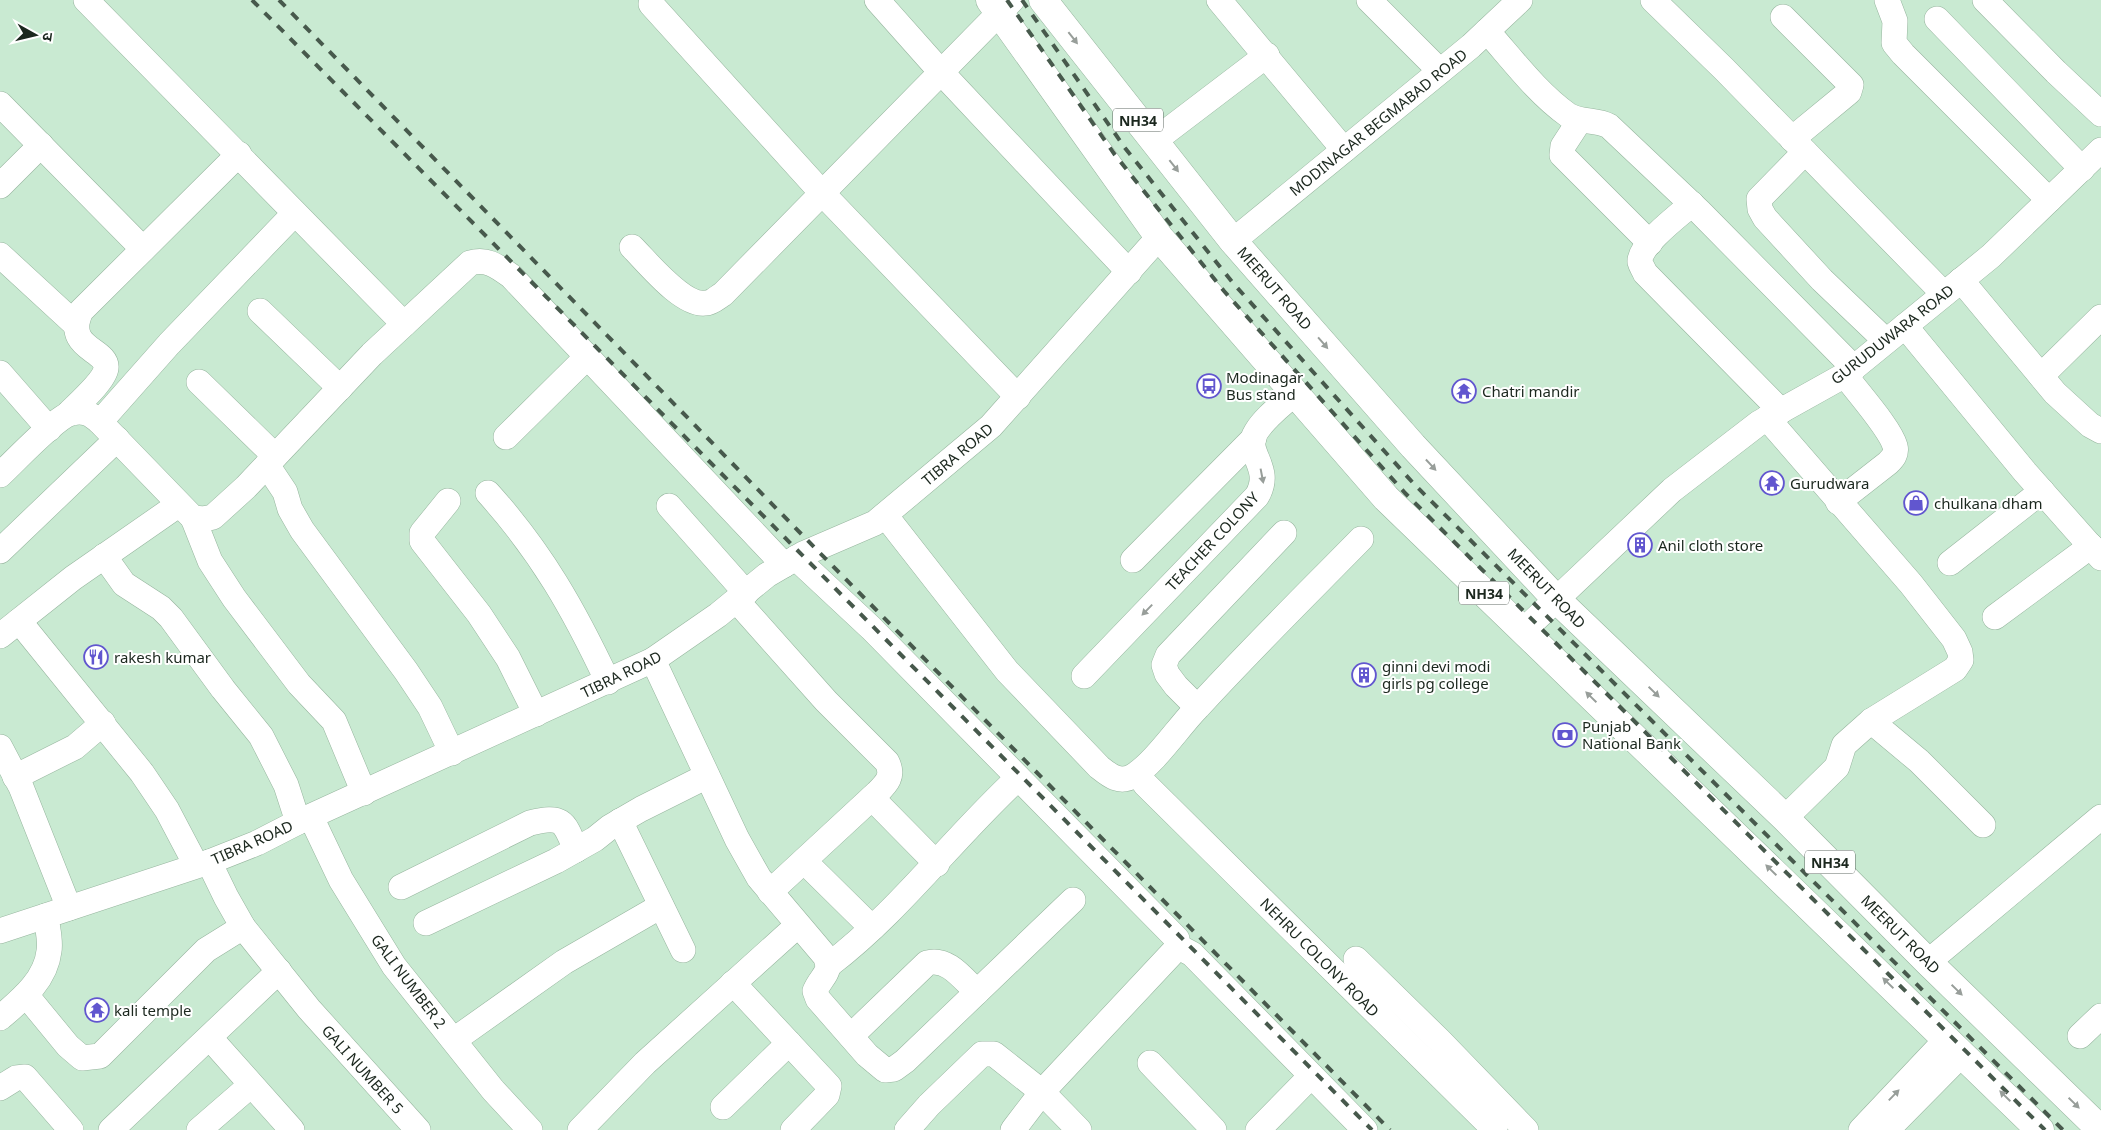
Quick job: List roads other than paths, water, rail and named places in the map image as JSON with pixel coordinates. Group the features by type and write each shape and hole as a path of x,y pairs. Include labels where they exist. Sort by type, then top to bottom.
{"highway":[{"name":"MEERUT ROAD","path":"1043,0 1233,241 1413,446 1555,598 1785,818 1928,962 2101,1130"},
{"name":"NH34","path":"1000,4 1159,236 1386,498 2040,1130"}],"street":[{"path":"86,0 404,324"},
{"path":"877,0 1128,272"},
{"path":"1219,0 1267,55 1344,150"},
{"path":"1369,0 1440,71"},
{"name":"MODINAGAR BEGMABAD ROAD","path":"1233,241 1440,71 1520,0"},
{"path":"1653,0 1798,146 1953,287 2055,393 2090,424 2101,431"},
{"path":"1887,0 1895,22 1894,43 2049,200"},
{"path":"1985,0 2056,72 2101,114"},
{"path":"651,4 823,194 1018,397"},
{"path":"632,247 681,295 696,303 708,303 723,294 942,72 1000,4"},
{"path":"1783,17 1851,85 1849,92 1798,146 1759,199 1760,209 1765,218 1822,280 1896,333 2096,552 1995,617"},
{"path":"1937,19 2082,169"},
{"path":"1487,31 1541,90 1569,116 1580,120 1601,121 1609,126 1692,204 1849,371 1896,448 1894,457 1888,463 1838,502"},
{"path":"1154,141 1267,55"},
{"path":"0,104 143,249"},
{"path":"1580,120 1563,146 1562,155 1650,242"},
{"path":"0,186 41,145"},
{"name":"GURUDUWARA ROAD","path":"1523,631 1555,598 1672,490 1774,414 1849,371 1991,256 2101,150"},
{"path":"75,324 81,311 93,298 239,154"},
{"path":"1692,204 1650,242 1642,253 1640,263 1645,273 1774,414 1838,502 1911,584 1954,639 1960,652 1961,660 1955,668 1871,721 1844,745 1837,767 1785,818"},
{"path":"0,551 109,430 169,344 294,214"},
{"name":"TIBRA ROAD","path":"0,930 202,864 257,843 304,819 653,660 741,597 767,575 790,562 875,523 885,515 991,426 1159,236"},
{"path":"0,255 75,324 78,336 105,361 106,369 100,379 69,413 0,475"},
{"path":"185,511 204,519 213,517 271,461 404,324 470,263 480,260 494,263 511,276 790,562 871,628 1177,939 1177,946 1042,1092 1012,1130"},
{"path":"260,312 340,388"},
{"path":"2040,376 2101,317"},
{"path":"506,437 588,356"},
{"path":"0,373 49,429"},
{"path":"199,382 271,461 302,530 406,671 425,700 452,753"},
{"path":"1133,560 1254,438 1254,434 1264,422 1295,393"},
{"path":"69,413 90,413 109,430 185,511 210,562 234,598 299,684 334,721 364,793"},
{"name":"TEACHER COLONY","path":"1084,676 1256,496 1263,484 1263,475 1253,447 1254,438"},
{"path":"1950,563 2042,491"},
{"path":"488,492 519,527 552,574 579,621 608,682"},
{"path":"448,502 422,533 422,541 479,614 504,651 536,714"},
{"path":"669,506 826,701 887,762 891,770 889,781 770,892"},
{"path":"10,629 73,578 104,556 185,511"},
{"path":"885,515 1006,671 1111,777 1121,779 1132,777 1144,768 1197,707 1361,539"},
{"path":"1197,707 1167,674 1164,665 1168,655 1284,533"},
{"name":"GALI NUMBER 2","path":"104,556 124,584 161,608 172,618 223,689 261,736 304,819 394,966 493,1090 530,1130"},
{"name":"GALI NUMBER 5","path":"10,629 103,723 167,810 226,897 243,927 309,1009 418,1130"},
{"path":"653,660 736,839 770,892 817,946 829,965"},
{"path":"1871,721 1919,761 1983,825"},
{"path":"12,786 75,747 103,723"},
{"path":"0,747 12,786 58,912 46,966 26,995 0,1018"},
{"path":"426,923 576,850 620,821 706,776"},
{"path":"1018,778 937,864 872,928 829,965 827,973 815,991 818,999 876,1064 886,1070 894,1069 905,1061 1073,900"},
{"name":"NEHRU COLONY ROAD","path":"1145,784 1495,1130"},
{"path":"872,798 937,864"},
{"path":"1928,962 2101,817"},
{"path":"400,887 530,823 549,818 559,820 566,827 576,850"},
{"path":"620,821 683,950"},
{"path":"804,861 872,928"},
{"path":"454,1040 564,962 661,906"},
{"path":"580,1130 645,1063 798,925"},
{"path":"26,995 68,1046 82,1058 100,1056 206,950 243,927"},
{"path":"1177,946 1192,954 1365,1130"},
{"path":"1356,959 1440,1041 1526,1130"},
{"path":"851,1036 927,964 936,960 947,964 977,992"},
{"path":"111,1130 279,971"},
{"path":"733,983 829,1086 828,1095 793,1130"},
{"path":"2080,1036 2101,1016"},
{"path":"210,1038 292,1130"},
{"path":"723,1107 789,1043"},
{"path":"1861,1130 1954,1047"},
{"path":"1887,1130 1954,1047"},
{"path":"908,1130 929,1105 982,1054 994,1054 1042,1092 1079,1130"},
{"path":"1150,1063 1214,1130"},
{"path":"1258,1130 1311,1076"},
{"path":"0,1088 16,1078 25,1077 71,1130"},
{"path":"199,1130 251,1085"}],"railway":[{"path":"252,0 1372,1130"},
{"path":"279,0 816,549 1390,1130"},
{"path":"1007,0 1115,155 1224,291 1405,493 2045,1130"},
{"path":"1022,0 1125,148 1233,283 1414,484 2063,1130"}],"place":[{"name":"Modinagar Bus stand","path":"1209,386"},
{"name":"Chatri mandir","path":"1464,391"},
{"name":"Gurudwara","path":"1772,483"},
{"name":"chulkana dham","path":"1916,503"},
{"name":"Anil cloth store","path":"1640,545"},
{"name":"rakesh kumar","path":"96,657"},
{"name":"ginni devi modi girls pg college","path":"1364,675"},
{"name":"Punjab National Bank","path":"1565,735"},
{"name":"kali temple","path":"97,1010"}]}
